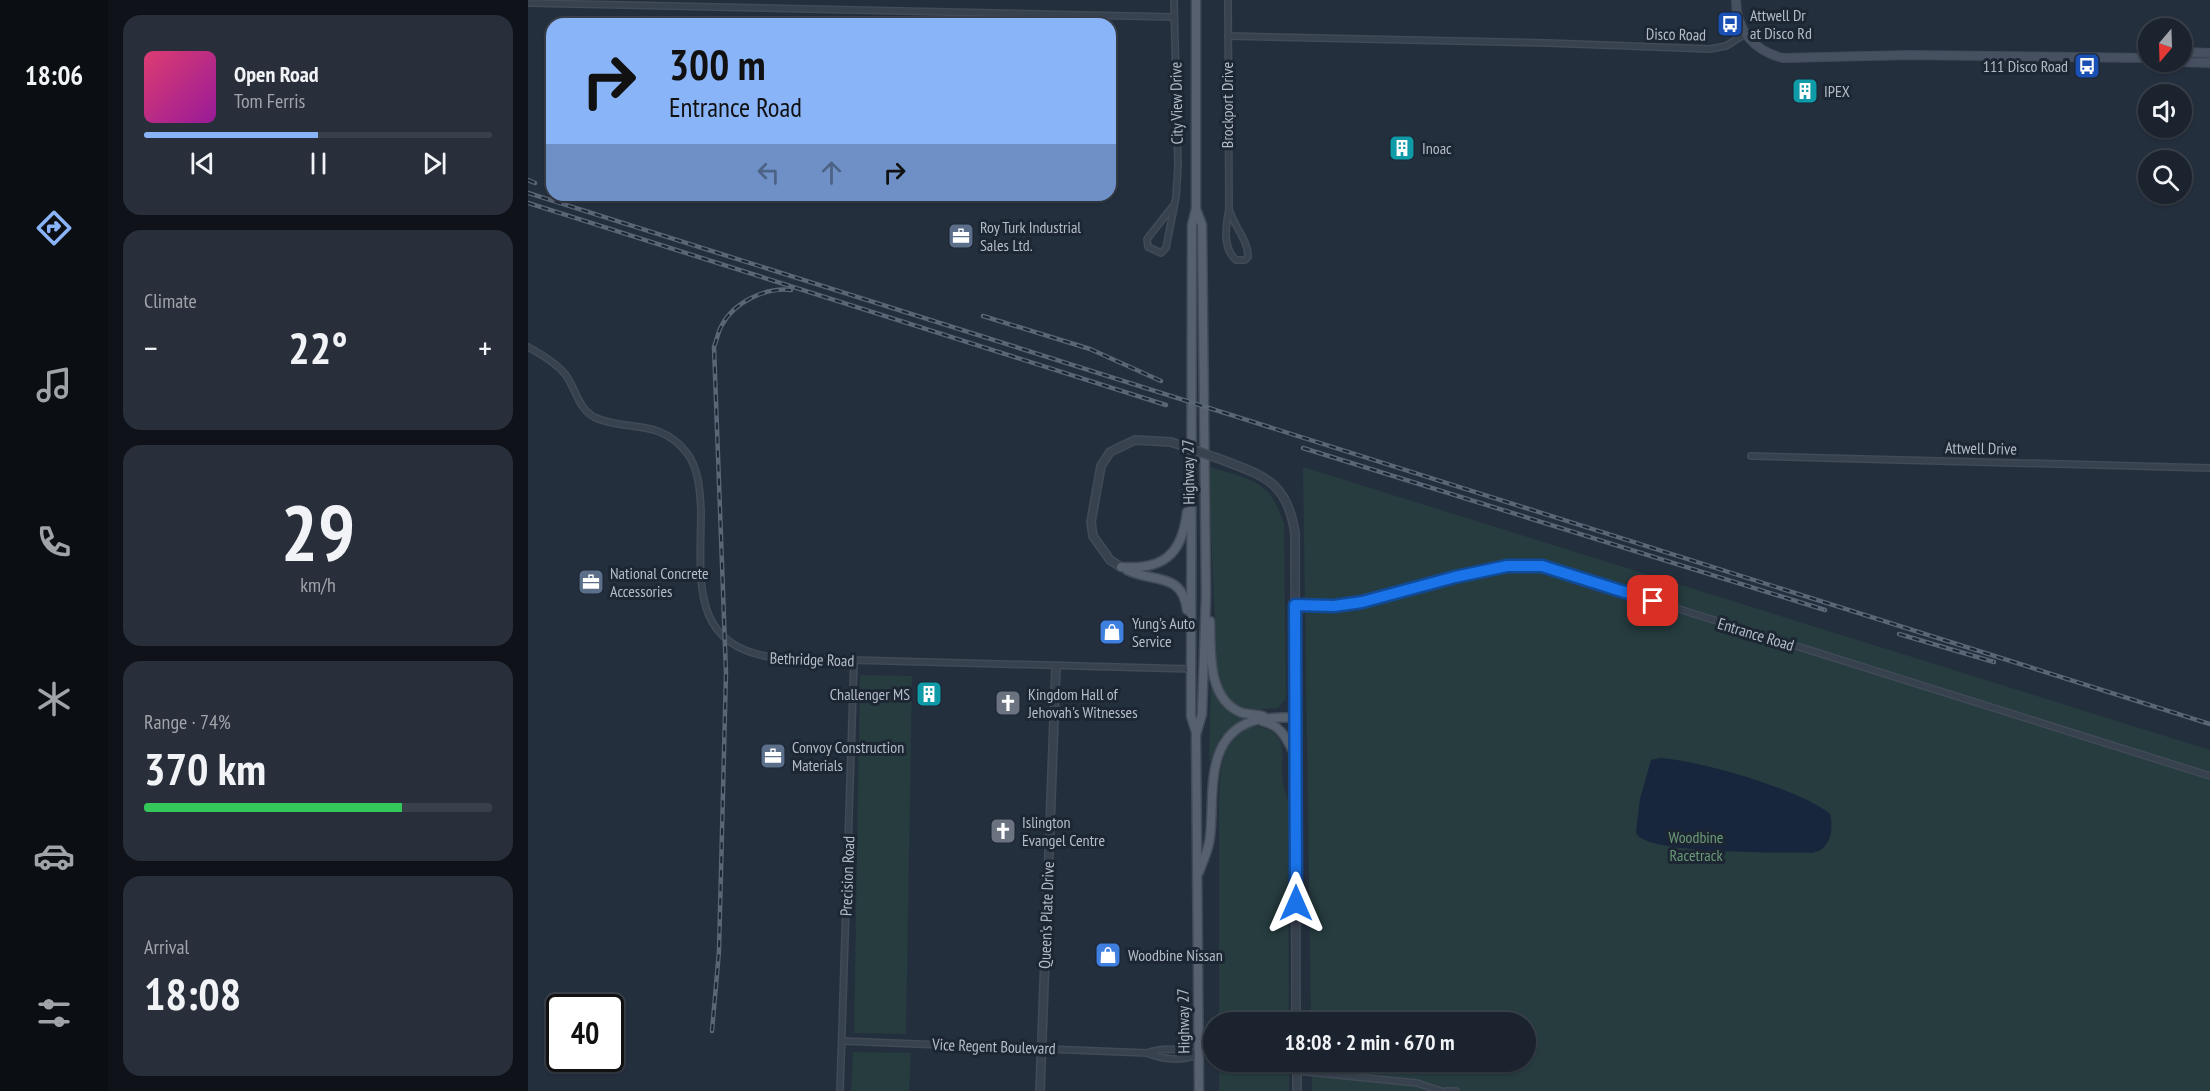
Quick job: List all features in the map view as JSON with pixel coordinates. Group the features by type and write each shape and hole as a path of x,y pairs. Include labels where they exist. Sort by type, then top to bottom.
{"main road":[{"name":"Highway 27","path":"1196,0 1196,209 1192,225 1191,716 1196,735 1199,1091"},
{"path":"1736,0 1737,16 1745,34 1764,51 1792,59 1910,55 2138,58"},
{"path":"2192,52 2210,53"},
{"path":"2192,62 2210,63"},
{"name":"Highway 27","path":"1196,209 1202,225 1206,595 1202,714 1196,735"},
{"path":"1121,567 1149,568 1162,562 1179,543 1185,524 1192,470"},
{"path":"1121,567 1134,573 1169,580 1181,592 1186,603 1191,650"},
{"path":"1206,595 1216,684 1222,697 1242,713 1262,715 1269,719"},
{"path":"1197,878 1210,839 1217,755 1231,733 1255,720 1294,717"},
{"path":"1255,720 1278,728 1295,755"}],"street":[{"name":"City View Drive","path":"1173,206 1147,239 1152,250 1161,252 1166,249 1173,206 1178,166 1174,0"},
{"name":"Brockport Drive","path":"1228,0 1229,209 1226,225 1229,251 1236,260 1245,260 1248,257 1247,248 1232,222 1229,209"},
{"path":"528,3 689,3 1174,17"},
{"name":"Disco Road","path":"1227,36 1710,49 1726,46 1745,34"},
{"name":"Bethridge Road","path":"528,347 547,357 565,375 580,404 594,417 645,426 668,436 688,454 699,480 702,600 712,624 734,646 760,657 1191,669"},
{"path":"1121,567 1110,560 1093,536 1091,522 1101,466 1110,452 1135,440 1171,442 1270,479 1282,494 1293,518 1295,533 1296,1012"},
{"name":"Attwell Drive","path":"1751,456 2210,468"},
{"name":"Entrance Road","path":"1295,605 1334,606 1362,602 1476,572 1507,566 1542,566 2210,776"},
{"name":"Precision Road","path":"840,1091 854,660"},
{"name":"Queen's Plate Drive","path":"1040,1091 1056,667"},
{"name":"Vice Regent Boulevard","path":"842,1041 1146,1053 1158,1057 1185,1059 1198,1054"},
{"path":"1297,1072 1297,1091"},
{"path":"1307,1072 1417,1083 1444,1091 1455,1091"}],"green space":[{"path":"1208,466 1247,479 1265,489 1272,497 1284,524 1286,699 1278,708 1252,709 1234,703 1228,697 1220,678 1217,664"},
{"name":"Woodbine Racetrack","path":"1303,467 2210,750 2210,1091 1312,1091 1312,1072 1536,1072 1536,1012 1311,1012"},
{"path":"860,675 912,676 906,1034 854,1033"},
{"path":"1211,679 1223,704 1233,713 1247,718 1221,736 1209,763"},
{"path":"1254,726 1266,729 1274,734 1282,746 1283,785 1288,801 1289,1012 1219,1012 1221,767 1228,747 1242,732"},
{"path":"853,1052 911,1053 909,1091 851,1091"},
{"path":"1219,1072 1289,1072 1289,1091 1219,1091"}],"water":[{"path":"1660,758 1723,770 1797,795 1830,814 1829,839 1823,848 1811,853 1716,851 1662,845 1644,839 1636,832 1640,799 1651,760"}],"railway":[{"path":"528,180 535,183"},
{"path":"528,193 546,199"},
{"path":"553,201 2210,724"},
{"path":"528,203 1166,405"},
{"path":"712,1031 719,951 726,673 714,347 719,330 734,309 761,294 791,290"},
{"path":"983,316 1090,349 1161,381"},
{"path":"1303,448 1825,610"},
{"path":"1899,634 1994,662"}],"place":[{"name":"Attwell Dr at Disco Rd","path":"1730,24"},
{"name":"111 Disco Road","path":"2087,66"},
{"name":"IPEX","path":"1805,91"},
{"name":"Inoac","path":"1402,148"},
{"name":"Roy Turk Industrial Sales Ltd.","path":"961,236"},
{"name":"National Concrete Accessories","path":"591,582"},
{"name":"Yung’s Auto Service","path":"1112,632"},
{"name":"Challenger MS","path":"929,694"},
{"name":"Kingdom Hall of Jehovah's Witnesses","path":"1008,703"},
{"name":"Convoy Construction Materials","path":"773,756"},
{"name":"Islington Evangel Centre","path":"1003,831"},
{"name":"Woodbine Nissan","path":"1108,955"}],"route":[{"path":"1296,903 1295,605 1334,606 1362,602 1455,577 1507,566 1542,566 1653,601"}]}
